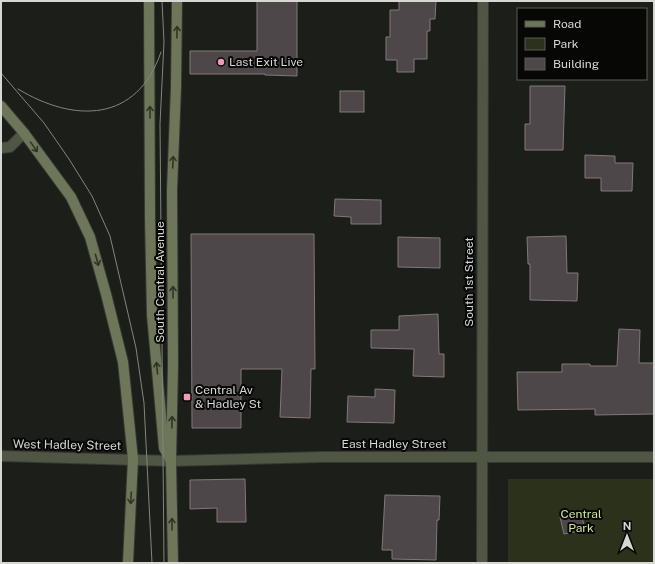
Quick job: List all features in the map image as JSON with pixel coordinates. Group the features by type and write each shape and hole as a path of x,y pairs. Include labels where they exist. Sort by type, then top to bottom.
{"main road":[{"path":"149,1 152,315 164,448 171,461"},
{"name":"South Central Avenue","path":"173,563 171,461 173,365 172,190 176,87 177,1"},
{"path":"1,106 24,133 71,197 90,237 123,362 133,459 128,563"}],"street":[{"name":"South 1st Street","path":"482,563 483,1"},
{"path":"1,148 10,147 24,133"},
{"name":"West Hadley Street","path":"1,456 133,459"},
{"name":"East Hadley Street","path":"133,459 171,461 322,457 654,457"}],"green space":[{"name":"Central Park","path":"508,479 654,479 654,563 508,563"}],"building":[{"path":"257,1 297,1 297,76 265,74 190,74 190,51 257,51"},
{"path":"399,1 436,1 435,19 430,19 430,31 427,31 427,59 414,59 414,72 397,72 397,60 386,60 386,37 390,37 390,10 399,10"},
{"path":"530,86 565,86 563,150 525,150 525,124 530,124"},
{"path":"340,91 364,91 364,112 340,112"},
{"path":"585,155 615,156 615,163 633,163 632,191 601,191 601,178 585,178"},
{"path":"335,199 381,200 381,224 351,224 351,217 334,216"},
{"path":"191,234 314,234 315,369 311,369 310,418 280,417 282,369 241,369 241,428 192,428"},
{"path":"566,236 567,273 578,273 577,301 530,300 530,264 528,264 527,237"},
{"path":"398,237 440,238 440,268 398,267"},
{"path":"438,314 439,354 444,354 444,377 413,376 414,349 371,348 371,330 399,330 399,316"},
{"path":"619,329 640,330 639,363 654,363 654,414 595,415 595,409 518,410 517,372 562,372 562,364 617,366"},
{"path":"375,389 395,390 394,423 347,422 348,396 375,397"},
{"path":"245,479 246,522 217,522 217,508 190,509 190,480"},
{"path":"385,495 440,496 439,520 437,520 436,560 392,559 392,550 382,550"},
{"path":"581,512 585,530 564,534 560,517"}],"tram line":[{"path":"162,1 164,42 160,124 164,563"},
{"path":"18,89 39,100 61,108 82,111 102,110 120,104 136,93 150,75 161,52"},
{"path":"1,73 44,123 69,159 92,196 110,236 136,348 144,403 152,563"}],"place":[{"name":"Last Exit Live","path":"221,62"},
{"name":"Central Av & Hadley St","path":"187,397"}]}
